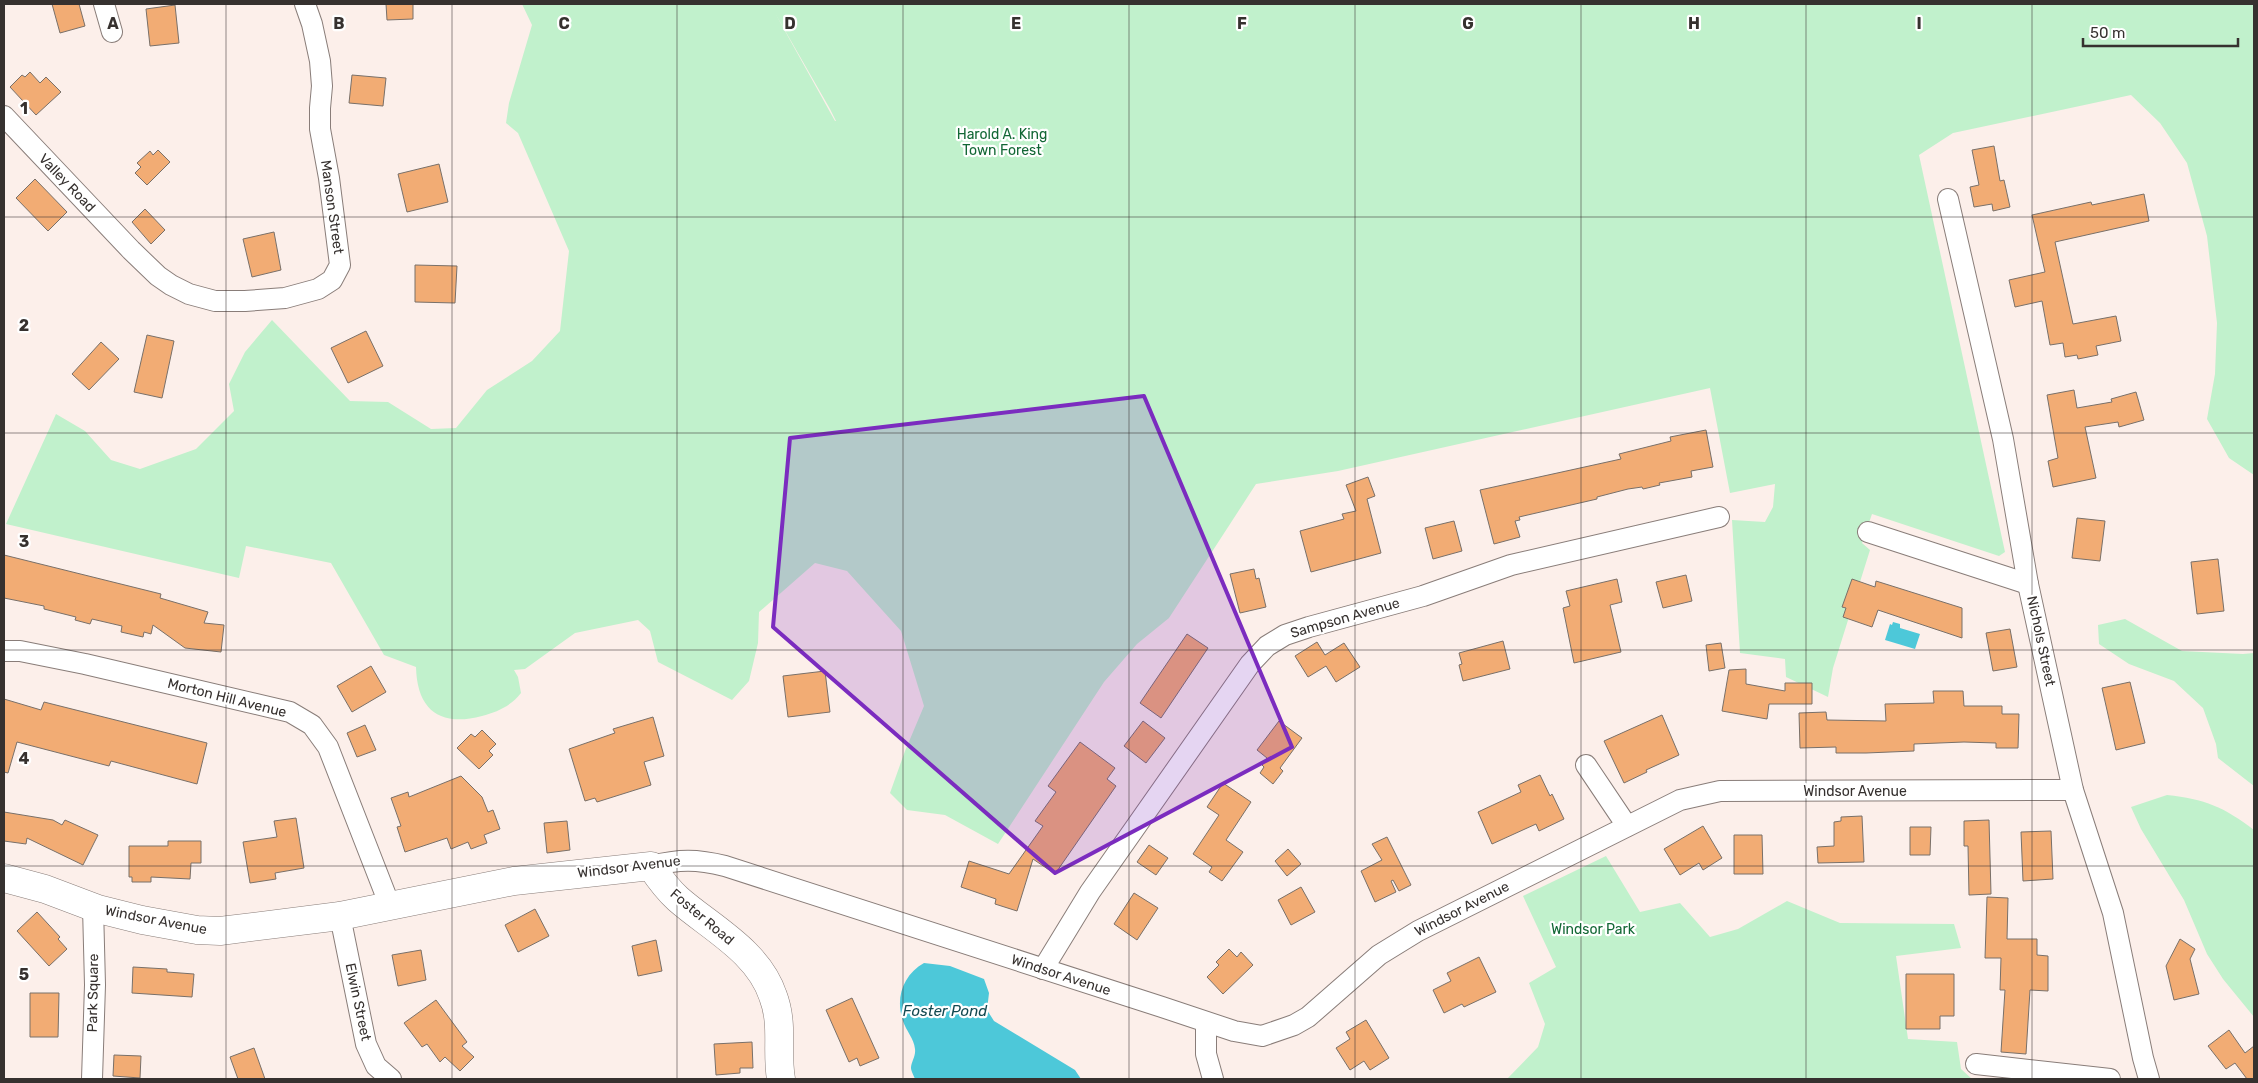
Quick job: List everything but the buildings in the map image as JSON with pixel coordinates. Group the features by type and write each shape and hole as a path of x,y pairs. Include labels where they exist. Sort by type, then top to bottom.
{"street":[{"path":"104,4 112,32"},
{"name":"Manson Street","path":"131,250 171,286 189,294 215,301 285,298 318,289 332,280 340,265 329,178 320,129 322,86 320,61 307,5"},
{"name":"Valley Road","path":"4,116 131,250"},
{"name":"Nichols Street","path":"1948,199 2003,439 2028,584 2073,790 2113,913 2149,1079"},
{"name":"Sampson Avenue","path":"1043,969 1090,892 1250,664 1267,646 1285,634 1423,596 1511,565 1719,517"},
{"path":"1868,532 2028,584"},
{"name":"Morton Hill Avenue","path":"4,651 20,651 85,664 290,712 312,726 328,747 390,906"},
{"path":"1586,765 1627,826"},
{"name":"Windsor Avenue","path":"4,878 142,920 197,930 220,931 340,916 514,881 651,866 674,860 700,861 725,866 1206,1024 1234,1032 1262,1036 1294,1025 1320,1008 1362,968 1394,945 1447,916 1680,800 1720,791 2073,790"},
{"name":"Foster Road","path":"651,866 663,884 677,898 723,932 751,960 766,979 777,1008 780,1031 779,1070 781,1079"},
{"name":"Park Square","path":"92,1079 95,985 93,906"},
{"name":"Elwin Street","path":"340,916 366,1044 376,1066 391,1079"},
{"path":"1206,1024 1206,1054 1213,1079"},
{"path":"1976,1064 2110,1079"}],"highlighted area":[{"path":"1144,396 1292,747 1055,873 773,627 790,438"}],"green space":[{"name":"Harold A. King Town Forest","path":"522,4 2254,4 2254,475 2229,458 2207,419 2215,374 2217,323 2207,236 2187,163 2160,123 2131,95 1953,133 1919,155 2005,552 1999,556 1872,514 1862,543 1870,550 1833,668 1828,697 1786,677 1785,659 1740,653 1732,520 1765,522 1773,507 1775,484 1730,493 1710,388 1338,471 1256,484 1169,618 1137,644 1104,682 998,844 945,815 907,810 890,793 924,706 901,631 847,571 815,563 759,612 758,643 749,681 732,700 658,662 650,631 638,620 575,633 525,669 514,670 518,677 521,693 508,705 482,716 455,719 443,717 427,705 421,695 417,682 416,667 384,655 331,563 246,546 239,578 6,524 56,414 85,431 111,460 140,469 196,449 234,411 229,384 245,352 272,320 350,401 388,402 431,429 456,428 487,390 532,361 560,331 569,251 518,133 506,123 509,103 532,25","holes":["775,13 830,109 836,121"]},
{"path":"2125,619 2182,651 2254,653 2254,786 2218,758 2216,744 2203,708 2174,681 2129,664 2099,644 2098,625"},
{"path":"2167,795 2214,805 2233,815 2254,830 2254,1017 2223,979 2207,954 2184,900 2141,829 2131,807"},
{"name":"Windsor Park","path":"1606,856 1640,912 1680,903 1710,937 1738,929 1787,901 1840,923 1954,924 1961,948 1896,956 1908,1039 1957,1042 1961,1069 1972,1079 1507,1079 1538,1047 1545,1024 1529,983 1556,967 1523,896"}],"water":[{"path":"1893,622 1900,624 1900,628 1920,634 1915,649 1885,640 1890,624 1892,625"},
{"name":"Foster Pond","path":"924,963 950,966 984,979 989,993 987,1010 994,1021 1075,1070 1081,1079 915,1079 911,1068 915,1049 912,1038 903,1021 900,1004 906,981"}]}
